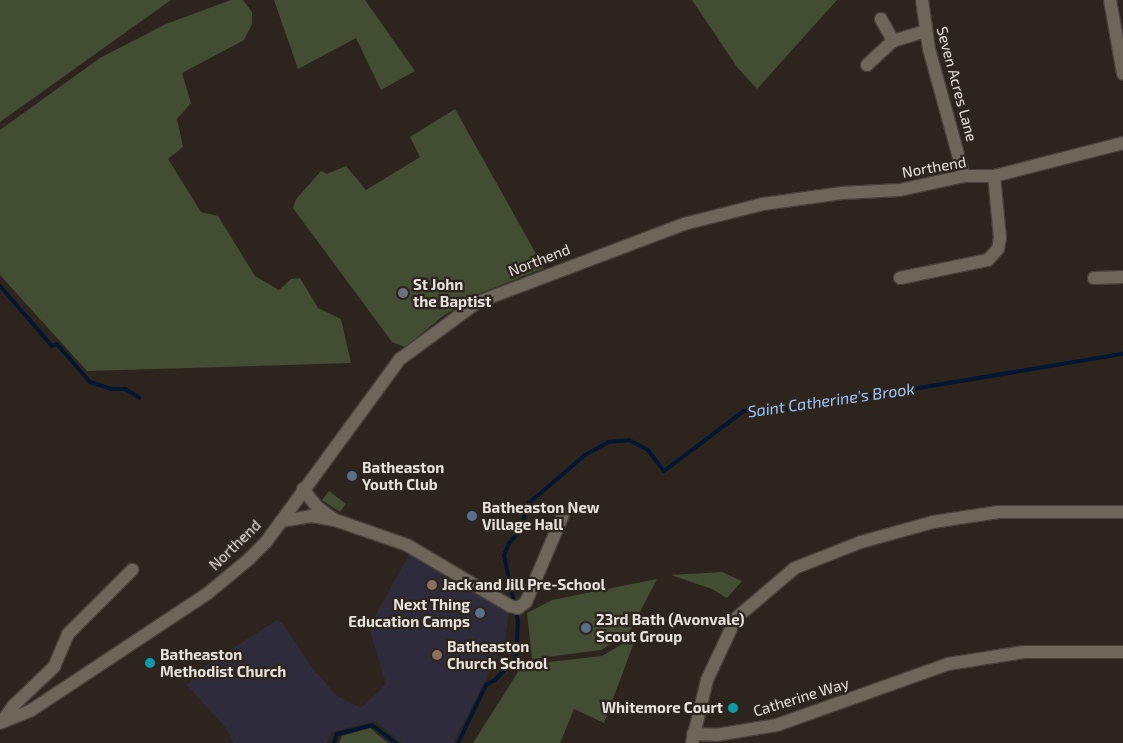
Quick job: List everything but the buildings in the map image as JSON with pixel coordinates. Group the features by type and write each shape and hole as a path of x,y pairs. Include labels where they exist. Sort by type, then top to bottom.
{"street":[{"name":"Seven Acres Lane","path":"922,0 925,30 964,176"},
{"path":"1110,0 1123,74"},
{"path":"880,19 893,41"},
{"path":"867,65 893,41 925,30"},
{"name":"Northend","path":"1,722 30,712 207,594 249,559 280,521 400,359 478,302 684,224 777,201 900,190 964,176 994,176 1123,143"},
{"path":"900,278 988,260 998,249 1000,238 994,176"},
{"path":"1094,278 1123,277"},
{"path":"303,489 317,507 335,520"},
{"name":"Catherine Way","path":"1123,512 998,512 933,522 861,542 795,568 736,618 707,680 692,739 777,725 948,664 1024,652 1123,652"},
{"path":"280,521 312,516 335,520 407,545 514,607 526,602 562,515"},
{"path":"1,722 13,706 54,667 68,634 132,570"}],"shaded area":[{"name":"Batheaston Church School","path":"411,551 509,610 505,641 453,743 402,743 375,721 332,732 327,743 234,743 225,727 187,685 202,668 277,620 284,625 313,669 337,696 361,708 386,684 369,627"}],"green space":[{"path":"0,0 171,0 0,122"},
{"path":"231,0 243,0 252,12 252,24 244,40 182,73 191,103 177,119 183,147 168,159 201,212 218,216 255,276 279,290 291,279 300,278 318,308 341,319 351,363 87,371 0,275 0,130 100,58 166,24"},
{"path":"274,0 365,0 415,71 381,90 356,38 298,69"},
{"path":"692,0 837,0 757,89 737,67"},
{"name":"St John the Baptist","path":"455,109 544,268 478,294 443,316 405,347 392,342 293,208 296,199 321,171 327,174 346,166 366,190 420,157 410,137"},
{"path":"329,491 346,504 340,512 322,500"},
{"path":"722,572 742,581 727,598 712,589 671,575"},
{"path":"657,579 629,633 601,650 532,659 527,613 552,600"},
{"path":"632,638 635,640 604,723 574,709 560,743 473,743 525,661 531,664 602,656"},
{"path":"370,728 388,743 339,743 342,736"}],"waterway":[{"path":"0,286 52,346 57,344 90,382 112,389 125,389 140,398"},
{"name":"Saint Catherine's Brook","path":"458,743 486,685 495,680 516,659 518,622 504,555 509,543 519,532 529,503 585,455 608,442 629,440 648,450 664,471 744,411 793,409 1123,354"},
{"name":"Saint Catherine's Brook","path":"334,743 337,734 372,725 396,743"}],"place":[{"name":"St John the Baptist","path":"403,293"},
{"name":"Batheaston Youth Club","path":"352,476"},
{"name":"Batheaston New Village Hall","path":"472,516"},
{"name":"Jack and Jill Pre-School","path":"432,585"},
{"name":"Next Thing Education Camps","path":"480,613"},
{"name":"23rd Bath (Avonvale) Scout Group","path":"586,628"},
{"name":"Batheaston Church School","path":"437,655"},
{"name":"Batheaston Methodist Church","path":"150,663"},
{"name":"Whitemore Court","path":"733,708"}]}
